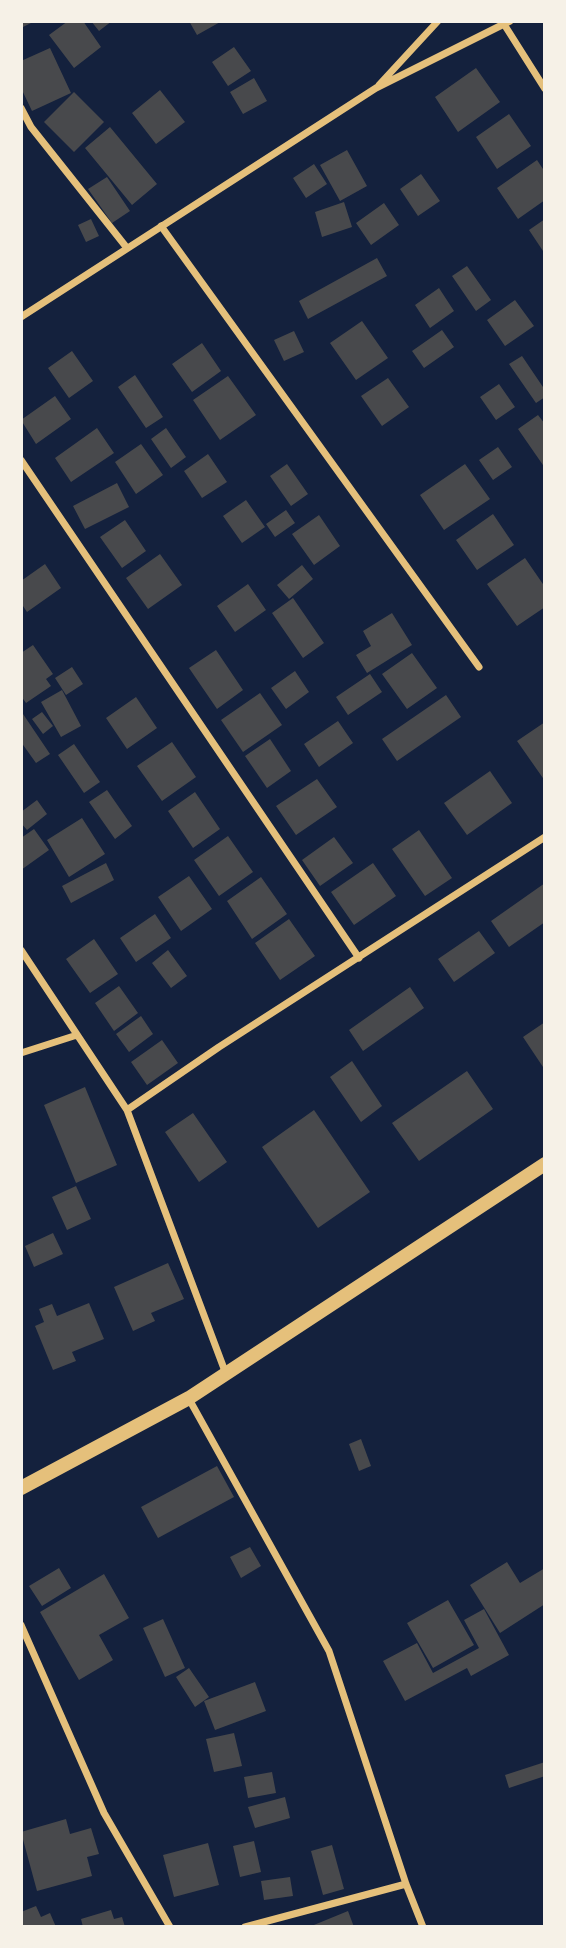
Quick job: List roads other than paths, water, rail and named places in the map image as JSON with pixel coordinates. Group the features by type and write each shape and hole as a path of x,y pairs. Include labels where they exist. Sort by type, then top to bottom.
{"main road":[{"path":"21,1488 189,1398 545,1164"}],"street":[{"path":"376,88 438,21"},
{"path":"21,317 376,88 505,22 545,89"},
{"path":"21,108 31,127 127,248"},
{"path":"161,226 479,667"},
{"path":"21,460 359,958"},
{"path":"127,1110 219,1047 545,837"},
{"path":"21,950 127,1110 226,1374"},
{"path":"21,1052 77,1035"},
{"path":"189,1398 329,1651 406,1884 424,1927"},
{"path":"21,1625 104,1813 170,1927"},
{"path":"245,1927 406,1884"}]}
